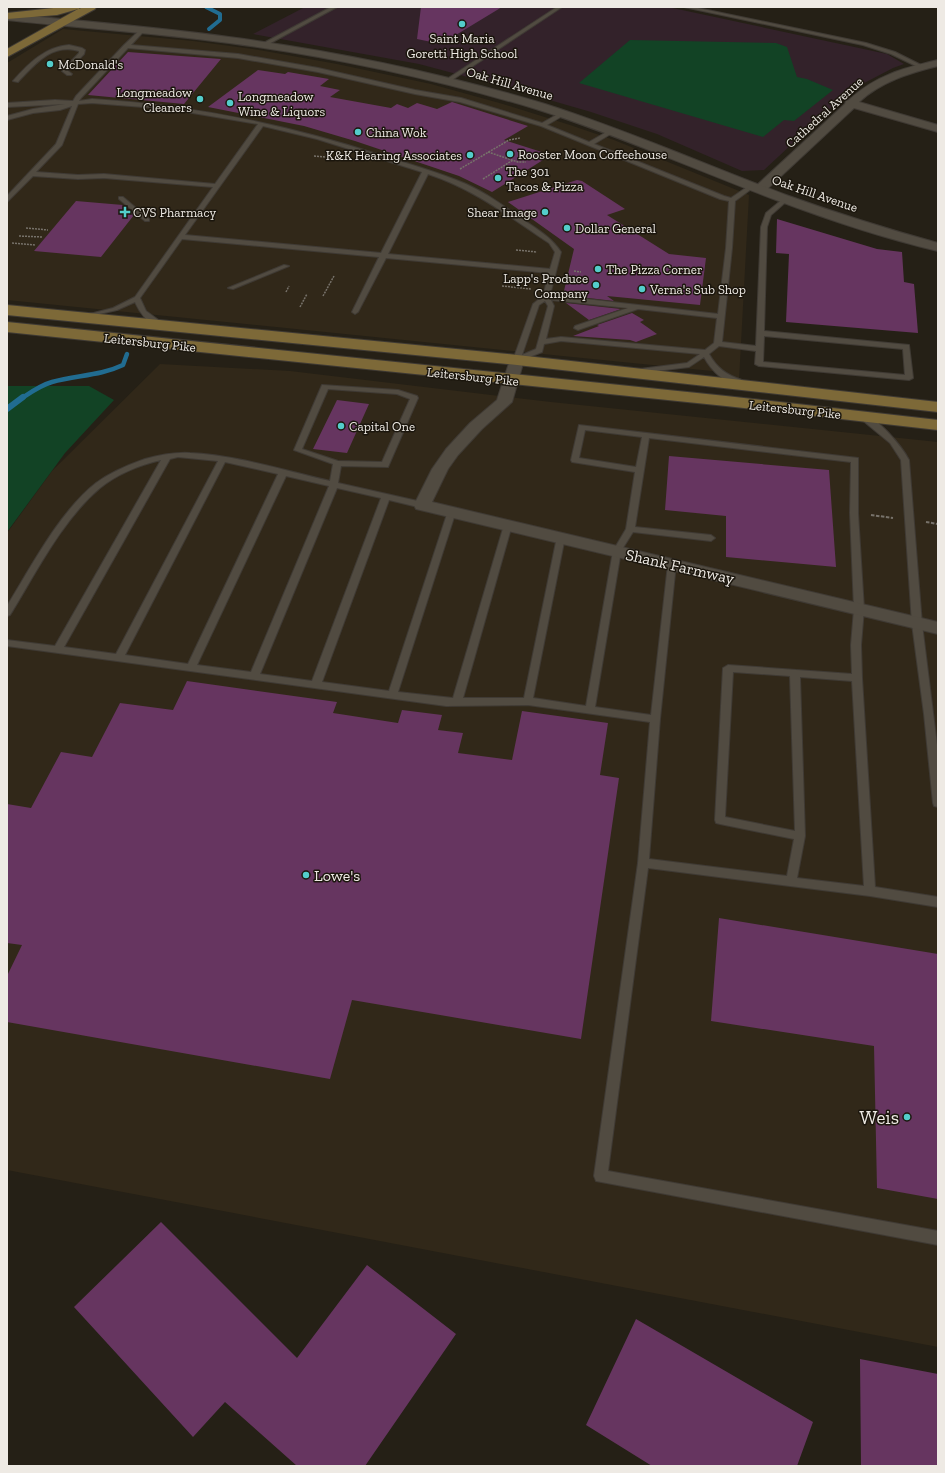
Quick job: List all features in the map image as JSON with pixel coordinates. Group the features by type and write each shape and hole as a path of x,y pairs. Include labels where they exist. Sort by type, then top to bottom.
{"main road":[{"path":"7,17 57,12 75,7"},
{"path":"7,54 91,7"},
{"name":"Leitersburg Pike","path":"7,310 517,360 938,406"},
{"name":"Leitersburg Pike","path":"7,327 938,425"}],"street":[{"name":"Oak Hill Avenue","path":"7,17 142,30 263,45 361,62 449,82 562,114 612,131 786,199 837,217 938,248"},
{"name":"Cathedral Avenue","path":"756,188 866,90 887,78 920,66 938,63"},
{"path":"850,104 938,129"},
{"path":"422,505 440,469 452,452 476,426 504,402 517,360"},
{"name":"Shank Farmway","path":"422,505 938,628"}],"lane":[{"path":"263,45 335,7"},
{"path":"433,95 449,82 560,7"},
{"path":"686,7 872,46 893,53 920,66"},
{"path":"7,200 59,145 74,103 86,86 142,30"},
{"path":"126,46 245,57 318,70 415,92 461,100 543,125 722,198 732,200 756,188"},
{"path":"16,81 49,50 62,47 78,48 82,50 82,53 65,70 68,74"},
{"path":"7,105 64,101 74,103"},
{"path":"7,118 33,111 60,108 74,103 94,101 164,107 262,123 352,147 468,188 489,200 553,245 558,254 546,297 536,304 517,360"},
{"path":"543,125 562,114"},
{"path":"83,317 115,309 137,298 262,123"},
{"path":"589,144 612,131"},
{"path":"355,312 426,172"},
{"path":"32,174 78,177 104,176 217,186"},
{"path":"121,198 147,220"},
{"path":"759,333 906,348 909,378 759,364 759,333 764,228 768,214 786,199"},
{"path":"718,344 732,200"},
{"path":"181,237 553,271"},
{"path":"230,288 286,266"},
{"path":"546,297 721,316"},
{"path":"517,360 539,350 551,306 546,297"},
{"path":"137,298 143,312 158,324"},
{"path":"578,328 639,307"},
{"path":"541,342 561,339 705,352"},
{"path":"625,373 684,366 695,361 705,352 718,344 759,349"},
{"path":"705,352 712,367 722,375 729,379 756,387"},
{"path":"325,387 398,392 414,398 385,465 337,464 298,450 325,387"},
{"path":"864,417 891,438 901,448 905,460 917,624 929,714 938,803"},
{"path":"639,470 576,460 582,427 855,460 854,513 859,609 856,645 857,678 870,891"},
{"path":"590,710 617,551 630,529 646,435"},
{"path":"7,613 62,526 91,492 110,477 131,468 167,457 194,455 223,459 422,505"},
{"path":"58,649 167,457"},
{"path":"119,657 223,459"},
{"path":"255,675 334,485 337,464"},
{"path":"191,667 283,473"},
{"path":"316,684 386,497"},
{"path":"392,695 452,511"},
{"path":"457,701 508,525"},
{"path":"630,529 712,538"},
{"path":"528,701 561,537"},
{"path":"672,564 655,719 643,863 601,1176 938,1238"},
{"path":"7,643 255,675 446,702 528,701 655,719"},
{"path":"800,836 720,820 728,668 857,678"},
{"path":"791,882 800,836 795,674"},
{"path":"643,863 870,891 938,902"}],"path":[{"path":"455,172 509,140 520,138"},
{"path":"488,152 518,162 526,162"},
{"path":"468,188 513,160"},
{"path":"473,161 477,163"},
{"path":"494,168 498,169"},
{"path":"26,228 48,230"},
{"path":"19,236 42,237"},
{"path":"12,243 35,245"},
{"path":"516,250 537,252"},
{"path":"574,271 581,272"},
{"path":"324,296 334,276"},
{"path":"286,292 289,286"},
{"path":"502,286 531,289"},
{"path":"300,307 307,294"},
{"path":"854,513 938,524"}],"shaded area":[{"path":"305,7 668,7 887,54 904,64 893,68 849,91 764,170 742,171 657,134 591,112 494,84 419,64 253,34"},
{"path":"63,29 193,41 259,50 337,64 431,84 503,104 614,140 749,195 739,380 722,372 7,300 7,63"},
{"path":"160,364 290,371 551,402 938,442 938,1347 7,1170 7,533 52,471"}],"green space":[{"path":"630,40 776,43 787,47 797,77 807,79 833,90 794,121 784,120 763,137 579,83"},
{"path":"7,386 89,386 114,400 65,453 7,532"}],"building":[{"path":"421,7 502,7 441,44 417,39"},
{"path":"128,52 221,59 184,104 88,95"},
{"path":"258,70 285,74 288,72 329,79 320,86 340,90 330,97 391,108 397,104 408,108 417,103 437,109 452,102 528,126 504,140 551,155 492,192 459,176 355,141 304,126 208,107"},
{"path":"577,180 582,181 625,209 607,215 669,254 706,258 700,305 607,296 614,301 563,295 574,249 508,202"},
{"name":"CVS Pharmacy","path":"76,201 123,205 134,215 101,257 34,251"},
{"path":"777,219 877,249 902,252 904,282 914,284 918,333 786,322 789,254 776,253"},
{"path":"566,303 621,309 589,320"},
{"path":"632,313 644,320 640,322 657,334 636,342 630,340 573,336 599,326 597,325"},
{"name":"Capital One","path":"337,400 369,404 347,453 313,449"},
{"path":"669,456 829,470 836,567 726,557 726,516 665,510"},
{"name":"Lowe's","path":"187,681 337,702 333,713 398,723 402,710 442,715 438,730 463,733 458,753 512,760 522,711 608,723 600,775 619,778 581,1039 352,1000 330,1079 7,1022 7,976 22,945 7,943 7,804 31,808 61,752 92,757 120,703 173,710"},
{"name":"Weis","path":"719,918 938,954 938,1199 877,1188 874,1046 711,1021"},
{"path":"161,1222 297,1358 367,1265 456,1334 365,1466 297,1466 225,1402 193,1437 74,1307"},
{"path":"636,1319 813,1422 797,1466 652,1466 586,1425"},
{"path":"860,1359 938,1374 938,1466 861,1466"}],"waterway":[{"path":"206,7 220,14 220,20 209,29"},
{"path":"22,398 48,383 114,369 123,365 127,354"},
{"path":"7,409 23,397"}],"place":[{"name":"Saint Maria Goretti High School","path":"462,24"},
{"name":"McDonald's","path":"50,64"},
{"name":"Longmeadow Cleaners","path":"200,99"},
{"name":"Longmeadow Wine & Liquors","path":"230,103"},
{"name":"China Wok","path":"358,132"},
{"name":"Rooster Moon Coffeehouse","path":"510,154"},
{"name":"K&K Hearing Associates","path":"470,155"},
{"name":"The 301 Tacos & Pizza","path":"498,178"},
{"name":"CVS Pharmacy","path":"125,212"},
{"name":"Shear Image","path":"545,212"},
{"name":"Dollar General","path":"567,228"},
{"name":"The Pizza Corner","path":"598,269"},
{"name":"Lapp's Produce Company","path":"596,285"},
{"name":"Verna's Sub Shop","path":"642,289"},
{"name":"Capital One","path":"341,426"},
{"name":"Lowe's","path":"306,875"},
{"name":"Weis","path":"907,1117"}]}
